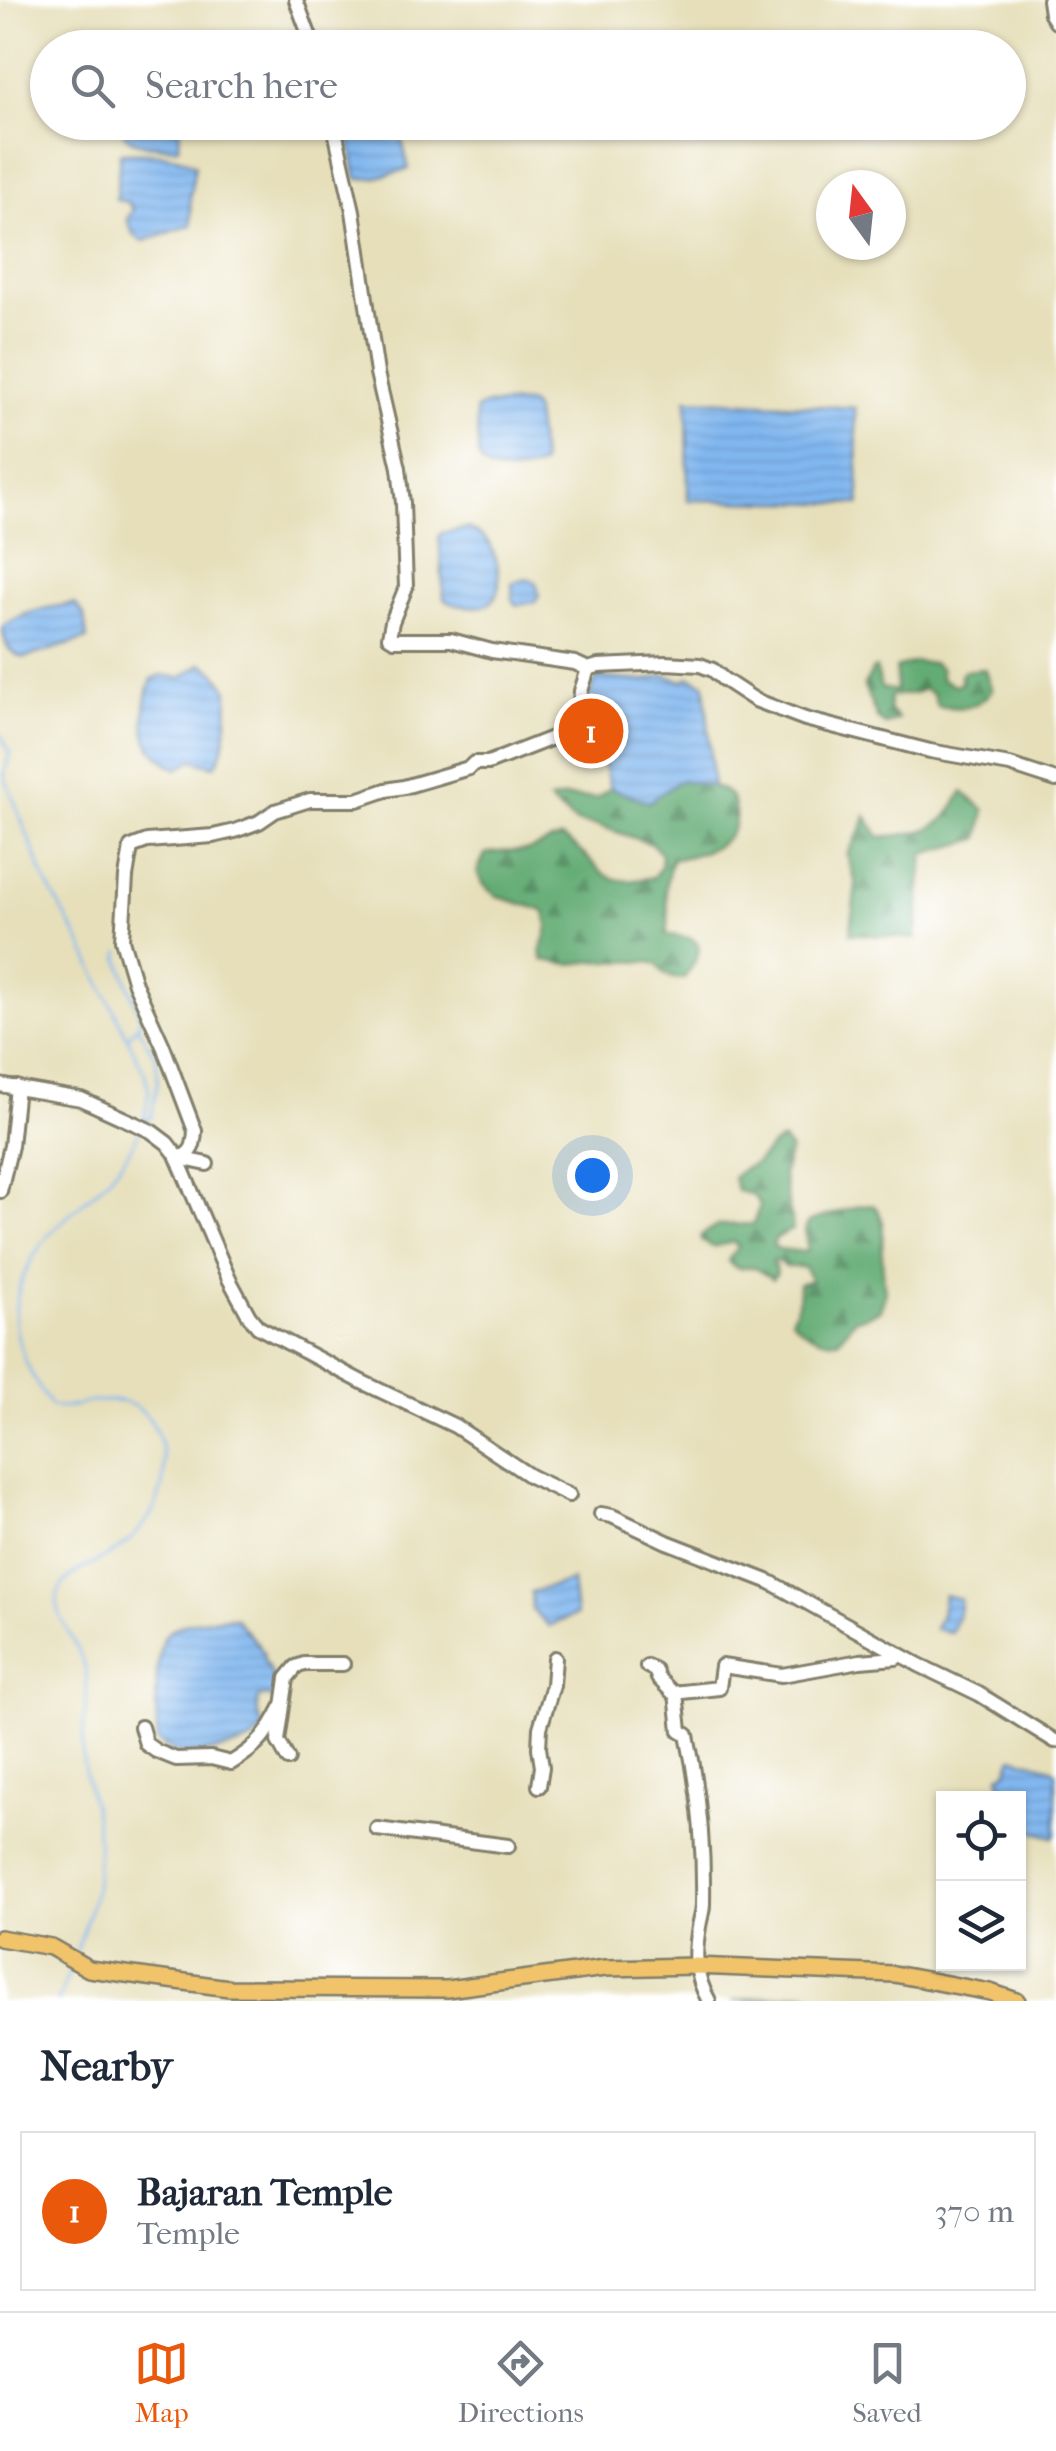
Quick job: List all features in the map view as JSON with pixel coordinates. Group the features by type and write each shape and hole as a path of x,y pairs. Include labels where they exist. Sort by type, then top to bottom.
{"main road":[{"path":"0,1938 52,1947 89,1970 229,1988 447,1989 606,1968 695,1966 894,1974 1018,2001"}],"street":[{"path":"296,0 307,30"},
{"path":"1048,0 1056,22"},
{"path":"337,140 403,502 406,587 389,637 465,642 492,651 575,663 588,669 666,663 700,665 755,700 793,715 1056,780"},
{"path":"178,1156 188,1154 194,1145 195,1131 135,984 122,940 132,847 147,840 234,831 275,811 310,800 373,796 470,768 474,763 488,763 578,728 580,691 588,669"},
{"path":"0,1085 81,1098 151,1131 178,1156 230,1279 248,1316 258,1327 454,1426 530,1476 569,1495"},
{"path":"0,1191 11,1146 17,1087"},
{"path":"178,1156 207,1164"},
{"path":"601,1514 770,1582 978,1694 1055,1741"},
{"path":"539,1786 540,1728 553,1685 555,1658"},
{"path":"648,1666 676,1693 719,1688 722,1666 782,1675 896,1658"},
{"path":"288,1759 278,1740 287,1678 296,1667 342,1664"},
{"path":"676,1693 680,1731 687,1734 692,1757 702,1858 704,1906 695,1966 709,2001"},
{"path":"141,1727 146,1744 156,1751 176,1759 211,1758 231,1764 252,1750 270,1729 282,1706"},
{"path":"378,1828 508,1846"}],"green space":[{"path":"915,662 933,663 941,668 941,679 954,685 962,683 963,671 985,669 992,691 979,702 960,708 937,706 933,694 924,689 890,696 889,710 898,719 885,725 877,718 864,686 876,668 881,688 896,691 896,668"},
{"path":"681,780 726,792 733,803 735,819 726,839 717,845 672,860 666,884 666,934 690,938 698,948 684,978 672,978 650,962 571,964 543,960 548,926 545,912 489,891 477,872 485,854 529,850 562,838 609,877 653,877 661,867 661,854 652,844 575,822 549,801 564,797 597,798 610,788 649,802"},
{"path":"963,792 985,810 979,839 924,854 916,939 850,933 856,884 847,855 866,816 879,837 921,831 943,820"},
{"path":"783,1140 790,1149 783,1175 793,1229 776,1238 773,1245 806,1252 810,1221 859,1206 873,1205 883,1222 882,1305 879,1311 854,1320 838,1341 812,1335 791,1319 798,1304 799,1284 811,1280 804,1267 785,1267 773,1261 776,1275 772,1279 756,1269 731,1264 728,1261 738,1246 733,1242 713,1247 701,1241 701,1235 719,1225 753,1224 760,1205 756,1198 737,1191 733,1178"},
{"path":"805,1992 823,2001 732,2001"}],"water":[{"path":"132,140 179,140 175,148"},
{"path":"350,140 402,140 409,169 374,178 356,176"},
{"path":"120,153 168,155 195,165 191,225 144,241 134,236 127,219 133,210 128,202 116,200"},
{"path":"687,399 855,408 860,504 688,500"},
{"path":"526,403 535,413 542,465 517,471 490,469 479,458 476,410 486,405"},
{"path":"468,528 488,542 497,564 498,590 490,603 481,606 457,605 444,599 439,537 441,533"},
{"path":"522,579 536,582 539,596 535,602 516,605 512,583"},
{"path":"75,604 84,615 87,639 24,658 8,647 2,627 37,611"},
{"path":"202,663 217,674 228,690 225,740 215,766 192,760 177,769 156,753 148,740 147,695 152,679 161,675 181,678"},
{"path":"664,675 683,681 689,677 705,684 713,786 681,780 649,802 610,788 586,702 597,677 644,681"},
{"path":"572,1581 576,1615 548,1626 532,1610 531,1592"},
{"path":"944,1595 960,1599 951,1632 935,1629"},
{"path":"235,1617 261,1648 275,1683 274,1700 267,1696 259,1698 262,1729 250,1741 212,1752 187,1754 170,1750 158,1742 157,1736 157,1682 163,1642 167,1634 180,1626"},
{"path":"1013,1757 1056,1772 1053,1837 1026,1830 1026,1791 1002,1791 999,1775 1007,1772"}],"waterway":[{"path":"0,733 10,753 4,775 45,880 83,947 145,1074 149,1090 144,1120"},
{"path":"120,952 141,1020 129,1036"},
{"path":"138,1027 156,1058 158,1080 151,1117 146,1120"},
{"path":"76,1952 95,1886 98,1854 83,1759 85,1668 57,1599 69,1578 114,1552 149,1518 161,1489 163,1458 160,1441 148,1417 130,1404 108,1401 66,1408 51,1406 19,1341 17,1299 33,1257 49,1235 110,1176 139,1132"},
{"path":"58,2001 72,1964"}],"place":[{"name":"Bajaran Temple","path":"591,731"}]}
